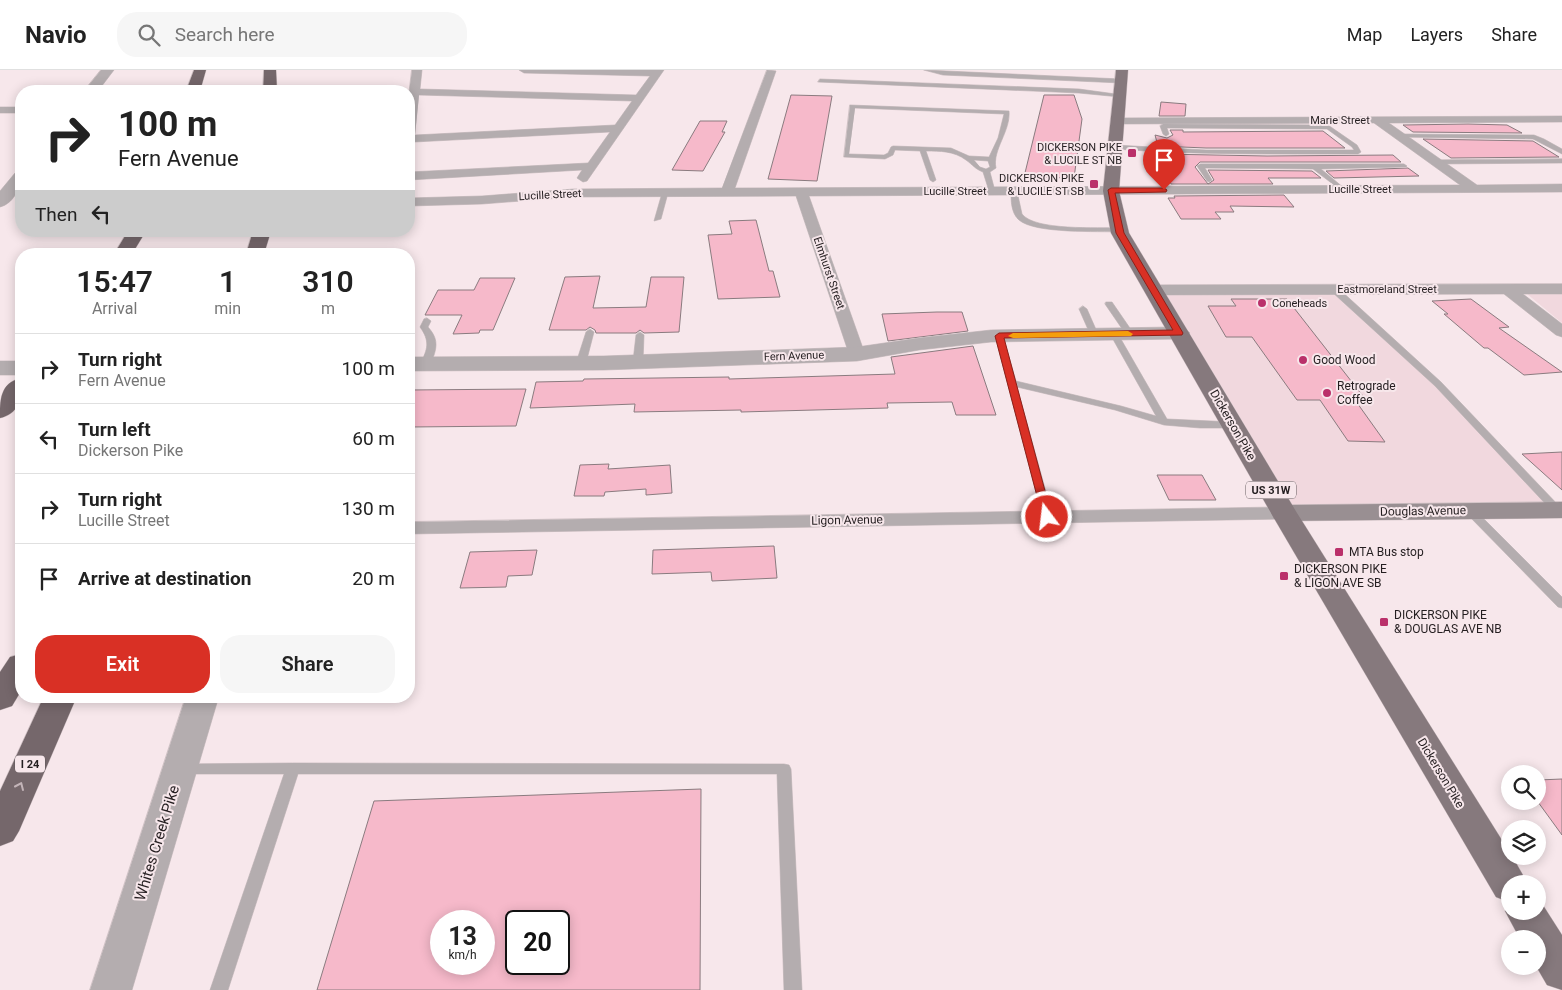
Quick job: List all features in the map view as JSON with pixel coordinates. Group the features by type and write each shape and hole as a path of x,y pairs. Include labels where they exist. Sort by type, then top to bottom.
{"highway":[{"path":"196,85 200,70"},
{"path":"270,70 270,85"},
{"path":"126,248 133,237"},
{"path":"0,411 15,392"},
{"path":"0,698 15,674"},
{"name":"I 24","path":"0,831 58,703"}],"main road":[{"name":"Dickerson Pike","path":"1121,82 1111,190 1120,230 1153,290 1284,513 1503,875"},
{"name":"Douglas Avenue","path":"1284,513 1560,510"},
{"path":"1530,920 1562,972"}],"street":[{"path":"96,85 108,70"},
{"path":"415,85 417,70"},
{"path":"524,70 658,72"},
{"path":"727,193 772,70"},
{"path":"574,193 658,72"},
{"path":"415,92 640,98"},
{"path":"0,110 15,110"},
{"name":"Marie Street","path":"1117,122 1562,119"},
{"path":"1377,120 1473,188"},
{"path":"415,140 619,128"},
{"path":"415,176 592,166"},
{"name":"Lucille Street","path":"415,202 482,200 574,193 1562,188"},
{"name":"Elmhurst Street","path":"801,192 857,354"},
{"path":"1508,289 1562,332"},
{"name":"Eastmoreland Street","path":"1153,290 1562,289"},
{"name":"Fern Avenue","path":"417,364 581,363 857,354 919,344 999,336 1179,333"},
{"path":"0,368 15,368"},
{"name":"Ligon Avenue","path":"415,528 1284,513"},
{"name":"Whites Creek Pike","path":"111,990 201,703"}],"lane":[{"path":"927,70 943,73 1121,82"},
{"path":"820,81 1079,91 1121,82"},
{"path":"853,103 1007,112 1001,138 991,159 993,168 986,171 978,168 968,158 951,150 922,149 893,148 891,154 885,157 846,156 853,103"},
{"path":"1115,147 1181,152 1358,152 1355,146 1328,127 1163,126 1166,134"},
{"path":"1400,136 1534,137 1562,152"},
{"path":"1173,142 1181,152"},
{"path":"922,149 932,180"},
{"path":"968,158 991,159"},
{"path":"1436,162 1562,161"},
{"path":"1209,180 1200,166 1404,166"},
{"path":"1315,166 1342,189"},
{"path":"986,171 992,191"},
{"path":"1014,191 1017,212 1023,220 1030,223 1048,226 1120,230"},
{"path":"657,220 666,193"},
{"path":"1335,290 1438,384 1560,510"},
{"path":"1109,304 1113,334"},
{"path":"1083,308 1113,334 1164,422"},
{"path":"417,364 434,346 431,335 424,327 428,320"},
{"path":"581,363 590,332"},
{"path":"638,361 640,335"},
{"path":"999,336 1047,517"},
{"path":"1012,384 1118,408 1164,422 1200,426 1233,425"},
{"path":"1470,511 1562,604"},
{"path":"219,990 293,768"},
{"path":"180,769 784,769 793,990"}],"shaded area":[{"path":"1153,290 1335,290 1379,328 1557,510 1284,513"},
{"path":"1526,293 1562,293 1562,323"}],"building":[{"path":"791,95 832,96 817,181 768,179"},
{"path":"1044,95 1074,95 1082,119 1074,178 1024,177"},
{"path":"1161,102 1186,104 1185,116 1159,116"},
{"path":"700,121 727,121 722,132 725,132 703,171 672,170"},
{"path":"1403,125 1507,125 1522,133 1413,132"},
{"path":"1170,130 1183,130 1183,132 1323,131 1345,148 1158,146 1155,135 1167,138 1173,135"},
{"path":"1423,139 1533,141 1559,157 1451,158"},
{"path":"1161,154 1267,156 1393,155 1401,162 1200,162 1195,167 1208,184 1171,184"},
{"path":"1408,168 1419,176 1334,178 1326,171"},
{"path":"1208,170 1312,171 1321,178 1268,178 1273,184 1208,184 1214,180"},
{"path":"1284,195 1294,207 1230,206 1234,212 1215,212 1221,219 1181,219 1168,198 1175,198 1174,196"},
{"path":"756,220 769,271 773,271 780,297 718,299 708,235 732,234 729,221"},
{"path":"600,276 593,308 646,307 651,277 684,277 679,332 644,333 640,330 636,333 596,333 590,327 586,330 549,330 565,277"},
{"path":"480,278 515,278 493,330 480,330 479,333 453,334 462,315 425,315 438,290 474,290"},
{"path":"1231,299 1287,299 1366,400 1355,400 1385,442 1348,441 1320,400 1297,400 1252,337 1226,337 1208,306 1236,306"},
{"path":"1471,299 1509,327 1499,328 1562,372 1524,375 1488,348 1484,348 1444,314 1448,314 1432,301"},
{"path":"962,312 968,331 888,341 882,314"},
{"path":"973,346 996,415 956,415 952,402 887,403 888,408 741,412 741,410 634,412 635,404 530,408 536,382 583,381 584,379 729,377 729,379 895,374 891,357"},
{"path":"526,389 516,426 415,427 415,390"},
{"path":"1562,452 1562,490 1522,454"},
{"path":"609,464 608,469 670,465 672,493 646,495 646,489 605,492 604,496 574,496 580,465"},
{"path":"1157,475 1202,475 1216,500 1169,500"},
{"path":"774,546 777,578 712,581 711,572 652,574 653,550"},
{"path":"537,550 532,575 508,576 506,587 460,588 470,552"},
{"path":"1562,779 1562,835 1544,810 1546,810 1546,780"},
{"path":"701,789 700,990 317,990 374,801"}],"slow traffic":[{"path":"1013,336 1128,334"}],"place":[{"name":"DICKERSON PIKE & LUCILE ST NB","path":"1132,153"},
{"name":"DICKERSON PIKE & LUCILE ST SB","path":"1094,184"},
{"name":"Coneheads","path":"1262,303"},
{"name":"Good Wood","path":"1303,360"},
{"name":"Retrograde Coffee","path":"1327,393"},
{"name":"MTA Bus stop","path":"1339,552"},
{"name":"DICKERSON PIKE & LIGON AVE SB","path":"1284,576"},
{"name":"DICKERSON PIKE & DOUGLAS AVE NB","path":"1384,622"}],"route":[{"path":"1047,517 999,336 1179,333 1120,233 1111,190 1164,190"}]}
